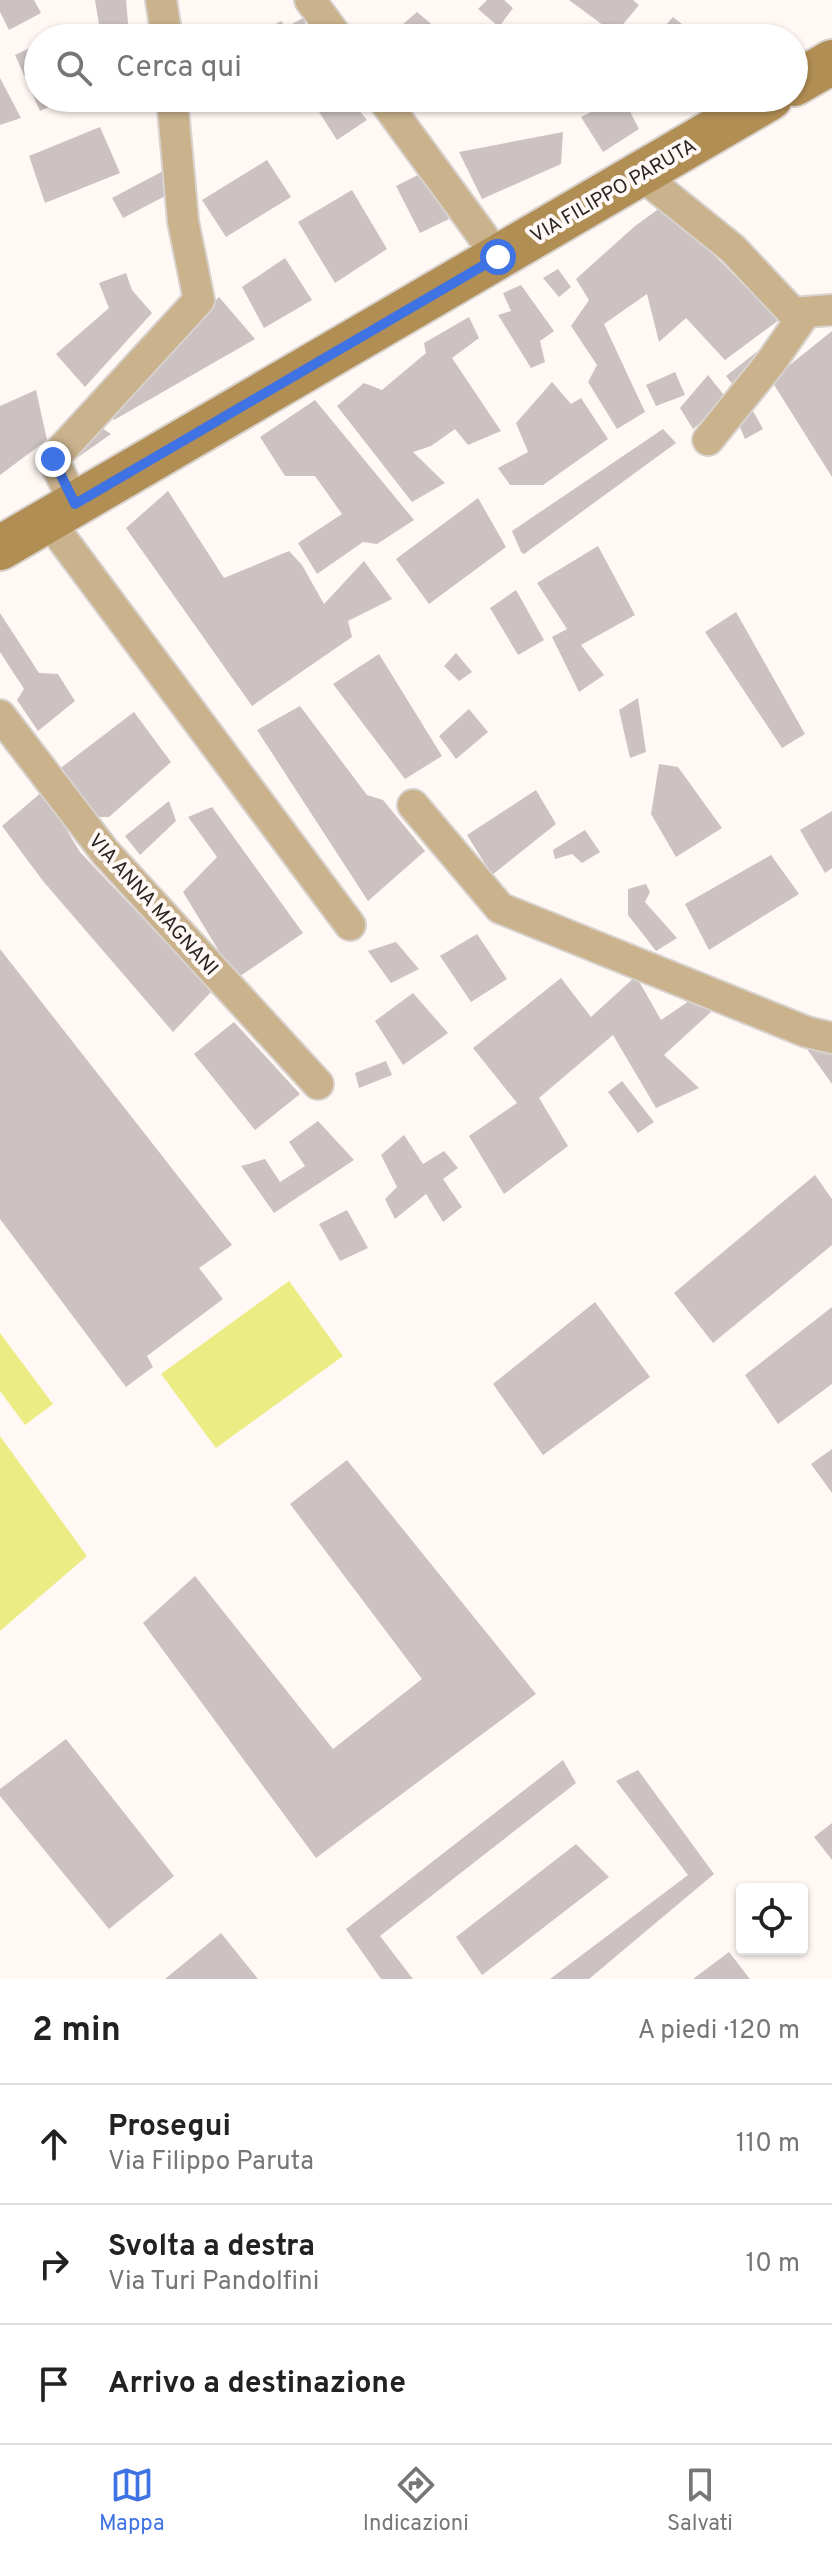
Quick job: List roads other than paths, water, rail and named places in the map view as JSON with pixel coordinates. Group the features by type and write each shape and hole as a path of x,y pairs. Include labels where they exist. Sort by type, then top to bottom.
{"street":[{"path":"161,0 165,24"},
{"path":"310,0 328,24"},
{"path":"808,76 832,62"},
{"path":"173,112 183,221 199,300 53,459 62,512 350,925"},
{"path":"392,112 498,257"},
{"name":"VIA FILIPPO PARUTA","path":"0,548 746,112"},
{"path":"640,174 733,249 793,313 819,311"},
{"path":"708,440 771,362 819,311"},
{"name":"VIA ANNA MAGNANI","path":"0,715 105,852 318,1084"},
{"path":"413,805 500,908 807,1032 832,1038"}]}
